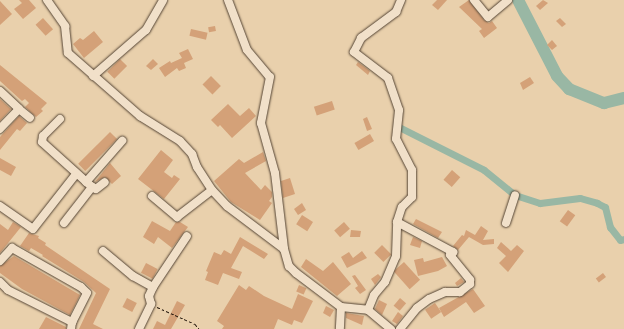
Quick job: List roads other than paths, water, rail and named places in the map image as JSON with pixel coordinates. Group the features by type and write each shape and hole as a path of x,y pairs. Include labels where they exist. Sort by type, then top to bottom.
{"street":[{"path":"47,0 65,26 68,53 140,116 180,141 192,154 197,167 212,190 227,206 284,249"},
{"path":"93,76 146,30 163,0"},
{"path":"228,0 247,50 270,76 261,123 275,173 284,249 289,266 341,307 368,310 391,329"},
{"path":"368,310 374,295 385,282 396,256 397,222 402,207 412,197 412,170 396,139 399,110 388,78 354,52 361,38 396,12 401,0"},
{"path":"474,0 488,17 508,0"},
{"path":"0,91 30,118"},
{"path":"0,129 19,109"},
{"path":"60,119 43,136 42,142 76,174 96,189 105,182"},
{"path":"64,223 89,184 122,141"},
{"path":"0,206 32,229 76,174"},
{"path":"152,196 177,217 212,190"},
{"path":"506,224 515,195"},
{"path":"397,222 454,252 450,255 470,280 470,284 460,292 445,292 429,299 417,308 400,329"},
{"path":"139,329 151,304 149,296 153,287 187,236"},
{"path":"0,261 12,248 81,287 87,293 71,326 8,290 0,282"},
{"path":"103,251 134,276 153,287"},
{"path":"340,329 341,307"}],"waterway":[{"path":"518,0 557,76 569,89 604,103 624,98"},
{"path":"397,126 484,170 515,195 540,203 580,198 597,203 605,207 610,227 620,240 624,239"}]}
